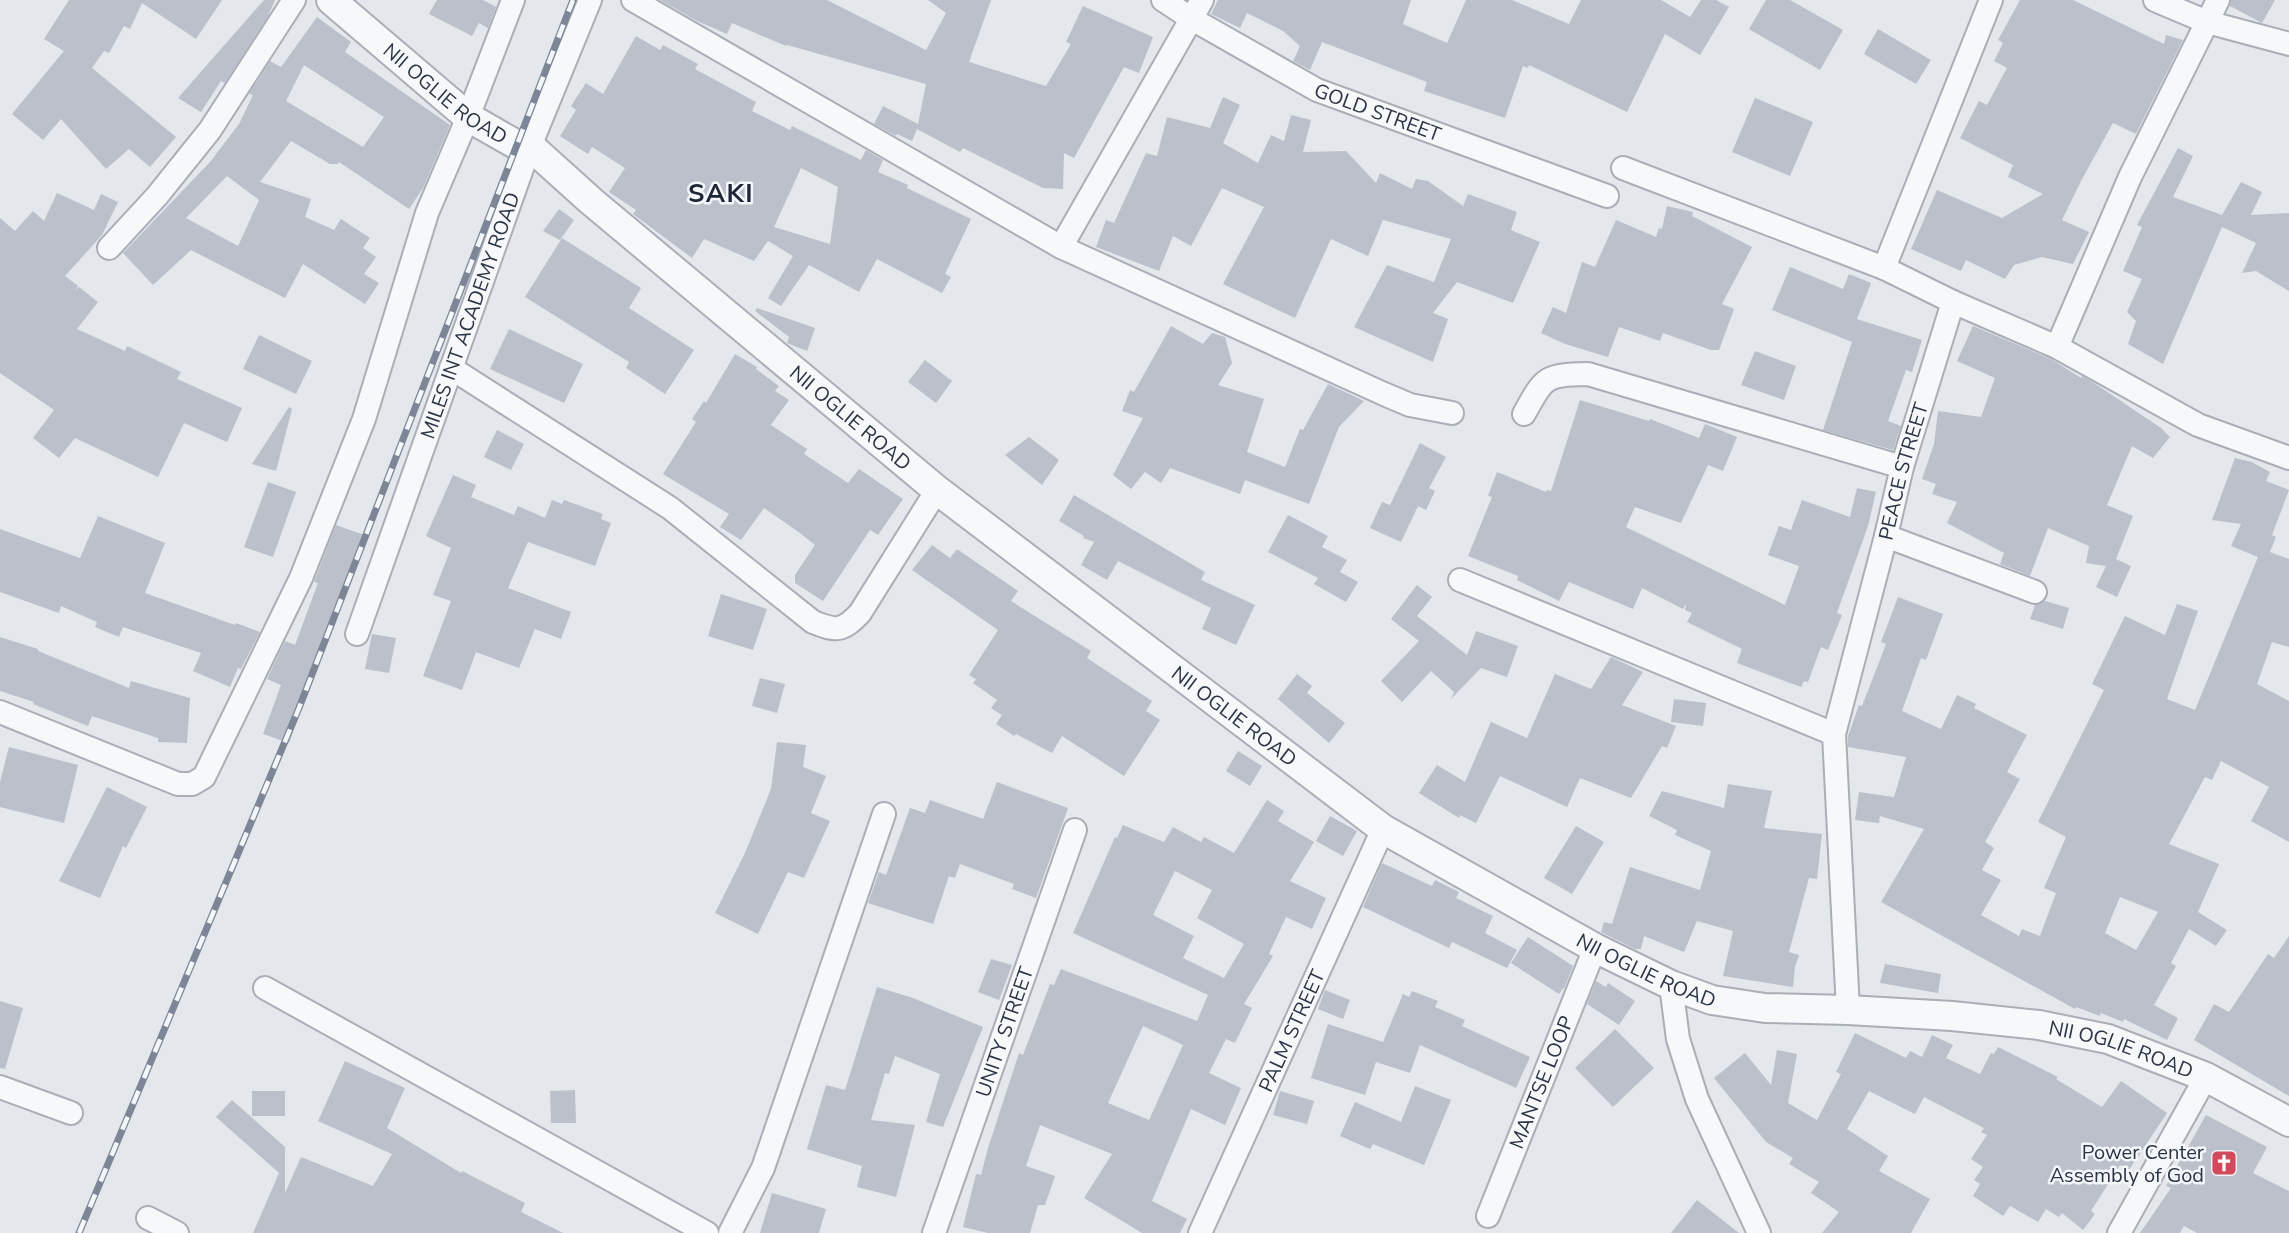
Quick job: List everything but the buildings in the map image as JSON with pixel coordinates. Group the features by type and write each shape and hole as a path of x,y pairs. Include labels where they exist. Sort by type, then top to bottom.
{"street":[{"path":"109,248 157,196 210,130 294,0"},
{"name":"NII OGLIE ROAD","path":"331,0 468,117 517,145 530,146 591,201 937,490 1383,829 1595,948 1671,986 1712,1000 1765,1008 1952,1016 2039,1025 2108,1039 2206,1077 2289,1122"},
{"path":"0,712 178,784 192,784 204,777 301,578 364,419 427,213 468,117 513,0"},
{"name":"MILES INT ACADEMY ROAD","path":"357,634 530,146 590,0"},
{"path":"633,0 1061,247 1384,394 1410,405 1452,413"},
{"name":"GOLD STREET","path":"1163,0 1197,10 1317,90 1607,196"},
{"path":"1884,268 1991,0"},
{"path":"2155,0 2207,22 2289,44"},
{"path":"2057,347 2130,177 2218,0"},
{"path":"1061,247 1197,10"},
{"path":"1623,168 1884,268 1953,302 2057,347 2198,425 2289,458"},
{"name":"PEACE STREET","path":"1848,1010 1834,734 1887,536 1902,467 1953,302"},
{"path":"451,368 670,508 813,622 828,628 840,629 851,623 860,613 937,490"},
{"path":"1524,414 1540,386 1549,378 1559,375 1588,375 1902,467"},
{"path":"1887,536 2035,592"},
{"path":"1460,580 1834,734"},
{"path":"730,1233 763,1168 885,814"},
{"name":"PALM STREET","path":"1200,1233 1383,829"},
{"name":"UNITY STREET","path":"934,1233 1075,830"},
{"name":"MANTSE LOOP","path":"1488,1216 1595,948"},
{"path":"1671,986 1678,1039 1697,1098 1759,1233"},
{"path":"265,988 707,1233"},
{"path":"2119,1233 2206,1077"},
{"path":"0,1087 71,1113"},
{"path":"148,1218 177,1233"}],"railway":[{"path":"79,1233 299,708 573,0"}],"place":[{"name":"Power Center Assembly of God","path":"2224,1163"}],"district":[{"name":"SAKI","path":"721,193"}]}
